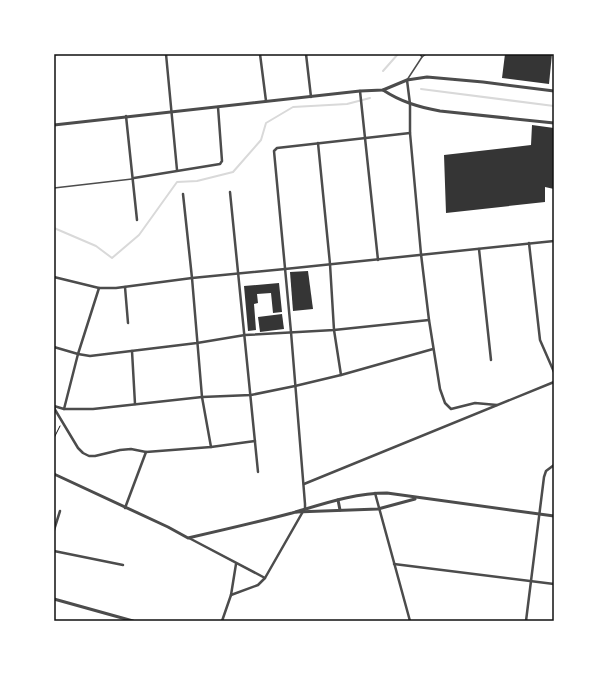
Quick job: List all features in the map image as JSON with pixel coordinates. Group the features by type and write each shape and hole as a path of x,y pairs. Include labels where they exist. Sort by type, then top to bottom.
{"street":[{"path":"166,54 177,170"},
{"path":"260,54 266,101"},
{"path":"306,54 311,97"},
{"path":"54,125 311,97 360,90 383,90 407,80 427,76 554,91"},
{"path":"407,80 410,104 410,133 421,254 433,349 440,389 448,407 455,408 481,403 496,405"},
{"path":"360,90 378,260"},
{"path":"383,90 410,104 440,111 554,123"},
{"path":"134,178 177,170 217,165 222,161 218,106"},
{"path":"126,116 134,178 137,220"},
{"path":"231,595 258,585 265,578 305,508 291,332 274,151 277,148 410,133"},
{"path":"318,143 330,264 334,330 341,375"},
{"path":"230,192 258,472"},
{"path":"183,194 202,397 211,447"},
{"path":"54,277 99,288 125,287 192,278 378,260 554,240"},
{"path":"529,243 540,340 554,372"},
{"path":"479,249 491,360"},
{"path":"125,287 128,322"},
{"path":"64,409 78,354 99,288"},
{"path":"54,347 90,356 197,343 245,335 334,330 429,320"},
{"path":"54,407 64,409 94,409 202,397 251,395 341,375 433,349"},
{"path":"132,351 135,404"},
{"path":"304,484 554,382"},
{"path":"54,407 78,448 89,456 131,449 146,452 211,447 255,441"},
{"path":"125,508 146,452"},
{"path":"526,621 544,477 546,470 554,465"},
{"path":"54,474 168,527 265,578"},
{"path":"188,538 227,530 338,500 375,493 387,493 554,516"},
{"path":"375,493 410,621"},
{"path":"295,512 378,508 418,498"},
{"path":"338,500 340,510"},
{"path":"54,530 60,511"},
{"path":"54,551 123,565"},
{"path":"222,621 231,595 236,564"},
{"path":"394,564 554,584"},
{"path":"54,599 133,621"}],"lane":[{"path":"407,80 422,57 426,54"},
{"path":"54,188 134,178"}],"path":[{"path":"54,438 62,421"}],"building":[{"path":"505,54 552,54 549,84 502,78"},
{"path":"532,125 554,128 554,189 545,187 545,202 446,213 444,155 531,145"},
{"path":"308,271 313,309 293,311 290,272"},
{"path":"279,283 282,312 273,313 271,293 257,294 258,303 254,304 256,330 248,331 244,286"},
{"path":"282,314 284,329 260,332 258,317"}],"waterway":[{"path":"383,71 398,54"},
{"path":"421,89 554,106"},
{"path":"54,228 96,246 112,258 139,235 177,182 197,181 233,172 261,140 266,123 293,107 347,104 370,98"}]}
